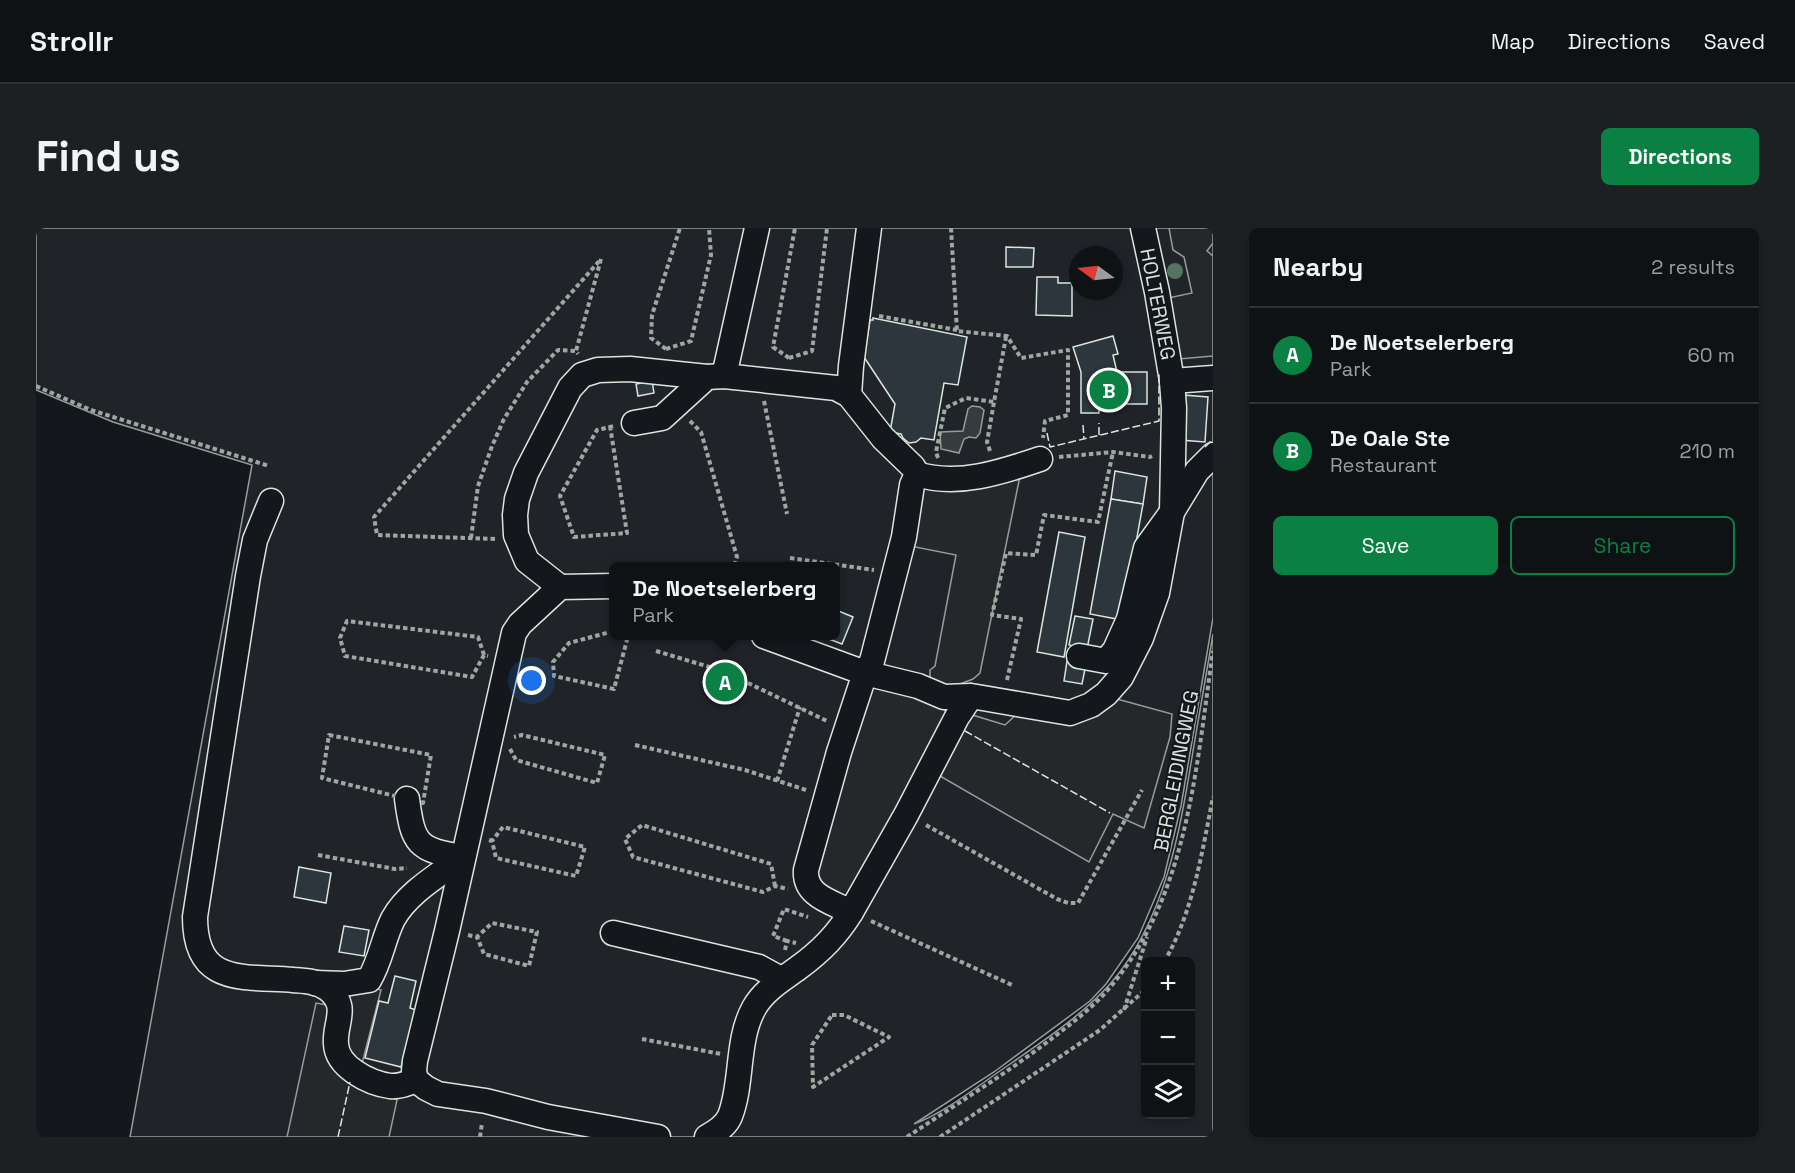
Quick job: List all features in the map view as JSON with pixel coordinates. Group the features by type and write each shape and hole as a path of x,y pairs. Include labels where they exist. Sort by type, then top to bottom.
{"lane":[{"path":"633,423 662,418 675,405 715,377 757,228"},
{"path":"849,395 857,312 869,228"},
{"name":"HOLTERWEG","path":"1143,228 1157,292 1172,381 1172,512"},
{"path":"609,586 560,587 527,561 516,535 517,499 526,473 570,388 576,380 588,372 630,369 836,388 849,395 883,438 913,467 917,474 943,480 999,472 1040,459"},
{"name":"HOLTERWEG","path":"1172,381 1213,378"},
{"path":"1079,656 1106,661 1115,650 1129,619 1146,548 1197,471 1213,455"},
{"path":"851,912 814,893 808,888 806,879 839,752 865,673 872,661 908,517 912,485 917,474"},
{"path":"271,501 255,540 248,576 195,917 195,936 201,954 219,972 236,976 344,984 369,980 378,964 392,921 401,908 415,893 463,858"},
{"path":"775,640 865,673 918,686 944,697 971,696 995,702 1070,713 1091,705 1106,694 1121,677 1141,638 1154,602 1172,512"},
{"path":"560,587 520,624 495,657 468,833 414,1071 417,1080 438,1094 486,1101 548,1117 658,1137"},
{"path":"707,1137 719,1131 730,1117 740,1057 753,1008 763,995 781,979 800,967 840,931 906,815 957,717 971,696"},
{"path":"407,799 411,828 421,846 437,854 463,858"},
{"path":"613,933 759,967 781,979"},
{"path":"315,982 335,997 342,1013 336,1043 340,1060 352,1070 374,1082 402,1086 417,1080"}],"path":[{"path":"680,228 652,315 651,338 666,348 691,341 711,255 709,228"},
{"path":"795,228 773,347 789,358 812,351 827,228"},
{"path":"951,228 957,331"},
{"path":"516,535 499,539 377,535 374,517 601,259 576,351 588,372"},
{"path":"857,312 957,331 1007,336"},
{"path":"999,472 987,442 1007,336"},
{"path":"1007,336 1021,358 1068,350 1068,415 1045,421 1040,459 1113,452 1150,457 1173,443"},
{"path":"471,538 478,486 504,419 526,382 558,350 576,351"},
{"path":"764,380 764,409 787,514"},
{"path":"36,386 91,410 269,466"},
{"path":"943,480 936,452 945,408 966,398 994,402"},
{"path":"675,405 701,432 737,557 736,562"},
{"path":"610,426 627,533 574,537 560,496 597,430 610,426"},
{"path":"995,702 1008,679 1021,619 992,615 1006,553 1036,555 1044,514 1098,522 1113,452"},
{"path":"790,558 818,562"},
{"path":"840,565 895,573"},
{"path":"347,621 454,634 478,637 495,657 472,677 345,656 340,638 347,621"},
{"path":"609,632 569,643 553,662 554,676 614,689 627,640"},
{"path":"656,651 723,671 823,719"},
{"name":"BERGLEIDINGWEG","path":"906,1137 1025,1059 1082,1016 1121,973 1149,930 1179,847 1195,774 1213,651"},
{"path":"777,781 800,707"},
{"path":"329,735 431,755 423,802 407,799 322,777 329,735"},
{"path":"522,735 605,755 597,783 516,760 506,739 522,735"},
{"path":"635,745 745,770 828,797"},
{"path":"918,820 1068,903 1078,903 1142,790"},
{"name":"BERGLEIDINGWEG","path":"1166,957 1178,934 1193,889 1213,797"},
{"path":"642,825 760,860 771,864 775,886 763,892 633,857 625,839 642,825"},
{"path":"503,827 585,847 576,876 496,858 492,841 503,827"},
{"path":"468,833 492,841"},
{"path":"318,855 406,869 437,854"},
{"path":"802,945 773,936 784,909 818,920"},
{"path":"851,912 1012,985"},
{"path":"492,923 537,932 529,966 484,954 477,937 492,923"},
{"path":"1124,1010 1149,930"},
{"path":"447,931 477,937"},
{"path":"781,979 787,941"},
{"path":"940,1137 1100,1030 1141,994"},
{"path":"832,1015 844,1015 889,1036 813,1087 812,1045 832,1015"},
{"path":"642,1039 740,1057"}],"shaded area":[{"path":"36,228 1213,228 1213,618 1181,806 1164,877 1138,938 1106,984 1090,1001 994,1072 914,1124 951,1105 1063,1027 1110,984 1129,959 1157,904 1176,843 1213,634 1213,1137 130,1137 252,465 113,422 36,390"},
{"path":"1169,228 1213,228 1213,243 1207,251 1213,256 1213,356 1179,359 1168,298 1192,293 1184,257 1173,250"},
{"path":"972,406 984,410 980,433 976,438 964,439 959,453 941,449 940,432 963,431 968,409"},
{"path":"1020,476 980,673 973,679 955,686 941,687 930,679 930,670 935,666 956,555 910,546 923,487"},
{"path":"866,679 944,709 950,720 858,890 843,899 813,881"},
{"path":"1117,699 1172,714 1170,737 1144,828 1113,814 1089,862 933,772 969,714 1005,725 1017,714"},
{"path":"365,986 381,990 358,1079 397,1100 389,1137 287,1137 316,1003 333,1006"}],"building":[{"path":"1006,247 1034,248 1033,267 1006,267"},
{"path":"1037,277 1058,277 1058,283 1069,283 1072,316 1036,315"},
{"path":"873,318 967,337 958,385 944,383 934,440 921,438 909,443 901,434 890,432 895,404 864,357 870,320"},
{"path":"1113,336 1118,354 1113,355 1117,372 1147,372 1147,404 1099,404 1099,413 1081,413 1081,372 1073,347"},
{"path":"652,381 654,393 638,396 636,384"},
{"path":"1183,395 1208,397 1205,442 1180,440"},
{"path":"1115,471 1147,477 1143,504 1111,499"},
{"path":"1111,499 1143,504 1122,620 1090,614"},
{"path":"1059,532 1085,537 1064,657 1037,652"},
{"path":"840,612 853,617 842,644 832,640 840,640"},
{"path":"1075,616 1093,619 1087,649 1069,645"},
{"path":"1067,661 1086,664 1082,684 1064,681"},
{"path":"299,867 331,873 326,903 294,897"},
{"path":"344,926 369,930 364,956 339,952"},
{"path":"395,976 416,981 410,1008 416,1010 401,1067 365,1058 379,1001 388,1003"}],"fence":[{"path":"1047,433 1050,447 1159,421 1159,374"},
{"path":"1099,423 1099,435"},
{"path":"1083,425 1084,439"},
{"path":"1205,447 1213,439"},
{"path":"965,731 1110,813"},
{"path":"338,1137 350,1082"}],"place":[{"name":"De Oale Ste","path":"1109,390"},
{"name":"De Noetselerberg","path":"725,682"}]}
